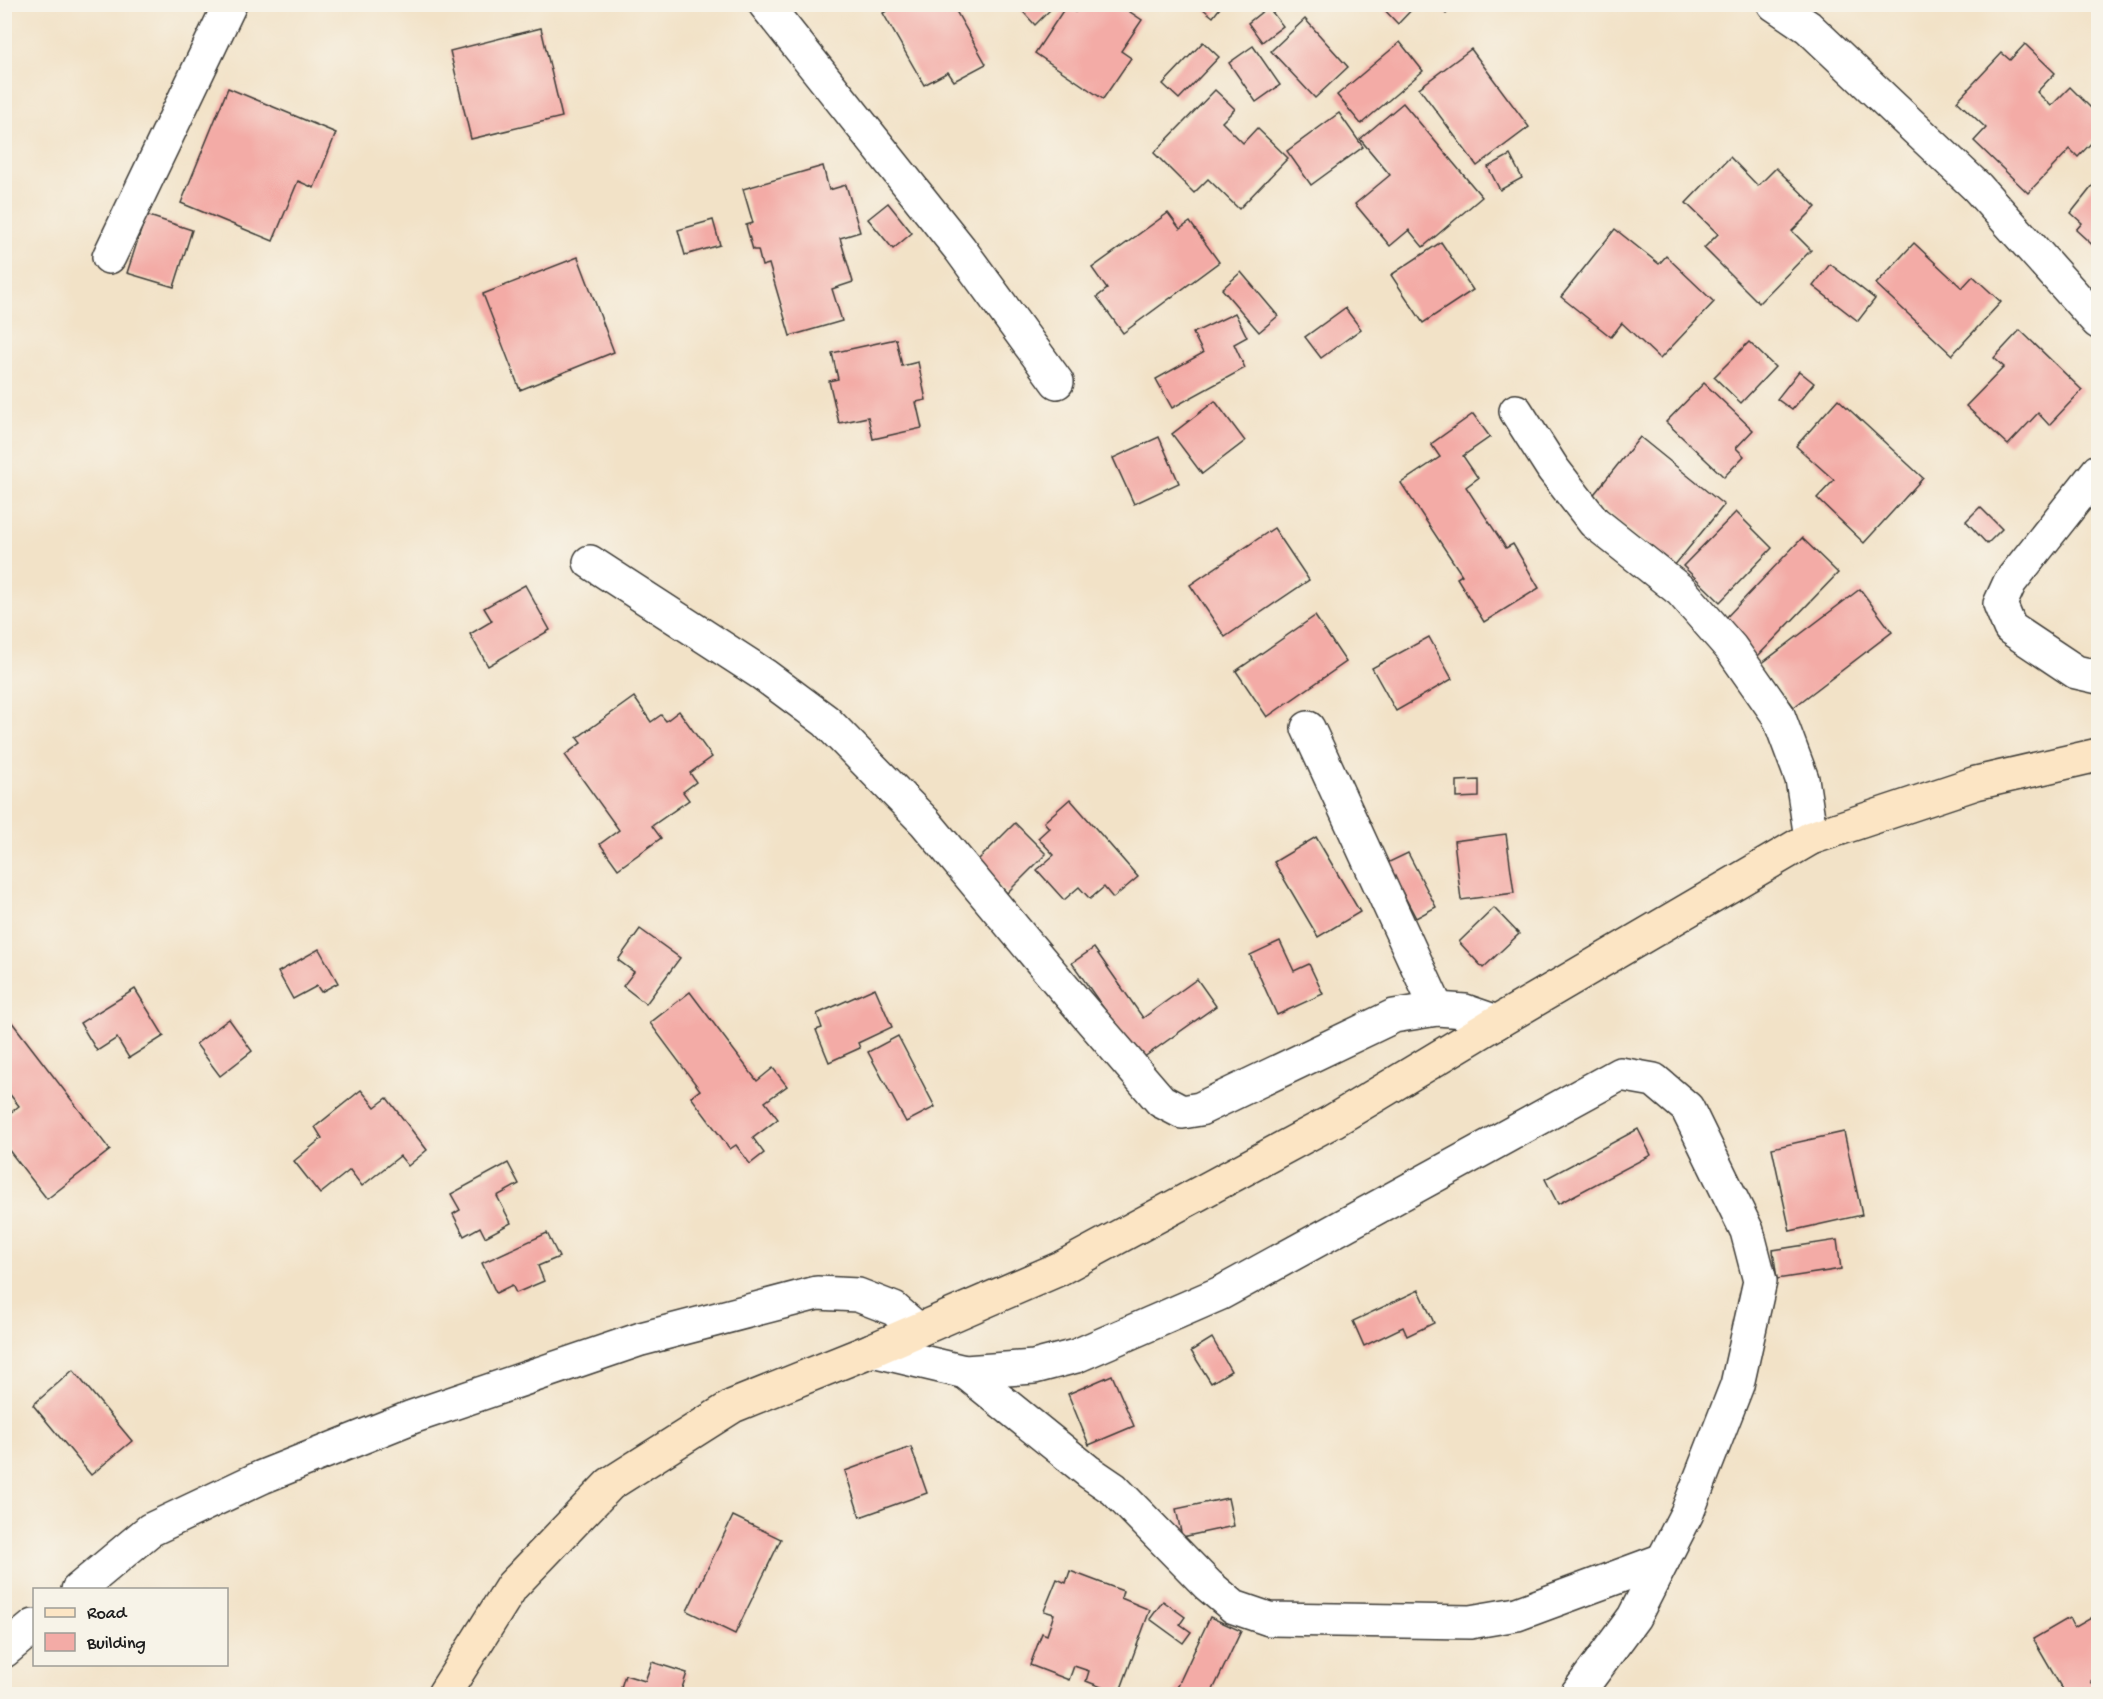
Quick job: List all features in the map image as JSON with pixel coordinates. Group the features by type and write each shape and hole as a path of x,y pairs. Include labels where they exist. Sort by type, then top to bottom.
{"street":[{"path":"109,257 230,4"},
{"path":"765,4 960,249 1056,382"},
{"path":"1774,4 1808,27 1977,187 2098,322"},
{"path":"1516,411 1553,469 1594,522 1681,591 1731,648 1778,715 1802,779 1811,838"},
{"path":"2098,471 2010,582 2000,604 2010,628 2062,660 2076,672 2098,677"},
{"path":"590,561 764,675 826,721 925,822 1161,1101 1182,1112 1200,1109 1394,1016 1437,1009 1465,1011 1497,1022"},
{"path":"1308,728 1437,1009"},
{"path":"444,1695 512,1586 610,1484 732,1406 873,1350 1059,1269 1333,1121 1811,838 1976,783 2098,755"},
{"path":"873,1350 965,1372 1034,1368 1076,1356 1221,1293 1620,1074 1654,1080 1687,1108 1747,1231 1760,1281 1737,1385 1687,1513 1634,1617 1577,1695"},
{"path":"80,1588 150,1530 262,1477 412,1417 641,1339 817,1293 858,1295 894,1309 917,1329"},
{"path":"965,1372 1114,1490 1208,1585 1234,1607 1269,1619 1470,1622 1517,1614 1663,1560"},
{"path":"4,1652 33,1627"}],"building":[{"path":"898,4 952,4 986,64 954,81 948,72 924,85 883,13"},
{"path":"1016,4 1047,4 1051,9 1035,25"},
{"path":"1080,4 1118,4 1142,20 1121,51 1131,58 1103,99 1035,53 1066,6 1075,12"},
{"path":"1197,4 1223,4 1213,17"},
{"path":"1379,4 1417,4 1398,24"},
{"path":"1437,4 1457,4 1446,14"},
{"path":"2084,4 2098,4 2098,14"},
{"path":"1268,7 1283,26 1262,42 1248,23"},
{"path":"1305,19 1348,67 1315,98 1271,51"},
{"path":"541,28 562,117 471,139 450,51"},
{"path":"1203,42 1219,57 1179,99 1163,84"},
{"path":"1400,42 1423,71 1361,124 1337,95"},
{"path":"2025,44 2055,73 2037,92 2051,106 2070,87 2098,115 2098,136 2078,157 2070,149 2028,193 1974,141 1986,128 1957,101 2002,53 2010,60"},
{"path":"1253,46 1280,85 1256,102 1229,63"},
{"path":"1471,49 1529,127 1477,166 1419,88"},
{"path":"228,88 336,133 314,188 298,181 273,241 181,203"},
{"path":"1215,90 1235,109 1222,122 1243,143 1257,128 1288,158 1239,209 1208,179 1194,193 1154,153"},
{"path":"1403,103 1482,197 1423,247 1409,230 1390,246 1355,204 1390,175 1360,139"},
{"path":"1339,113 1363,147 1311,185 1287,151"},
{"path":"1510,155 1522,178 1500,190 1488,167"},
{"path":"1730,157 1758,186 1776,168 1816,207 1792,231 1811,250 1759,303 1704,248 1718,234 1686,203"},
{"path":"823,166 829,190 846,185 860,232 840,238 853,282 832,289 842,321 790,336 769,264 762,266 758,250 753,250 746,225 753,223 743,189"},
{"path":"2098,179 2098,250 2076,230 2082,223 2071,213"},
{"path":"888,203 912,233 893,249 868,219"},
{"path":"1168,213 1180,229 1190,222 1219,262 1123,333 1097,297 1107,289 1092,268"},
{"path":"146,215 192,230 174,287 127,273"},
{"path":"713,220 720,245 685,255 678,230"},
{"path":"1615,229 1659,264 1666,256 1714,302 1660,359 1622,323 1611,337 1561,297"},
{"path":"1441,242 1473,290 1423,323 1391,275"},
{"path":"1914,243 1962,288 1973,276 2001,302 1952,355 1876,284"},
{"path":"578,257 614,352 520,390 483,294"},
{"path":"1830,264 1875,299 1858,321 1813,286"},
{"path":"1241,272 1278,316 1259,332 1222,289"},
{"path":"1345,308 1361,329 1321,358 1305,337"},
{"path":"1235,313 1247,337 1234,344 1245,368 1172,408 1156,379 1203,353 1193,333"},
{"path":"2020,330 2082,390 2049,425 2038,413 2008,445 1966,406 2004,367 1994,358"},
{"path":"896,339 902,366 918,362 926,400 916,402 922,428 873,439 868,417 839,423 829,381 838,379 832,353"},
{"path":"1749,342 1775,367 1741,403 1714,377"},
{"path":"1799,371 1814,383 1792,410 1777,399"},
{"path":"1704,383 1753,430 1736,448 1744,456 1724,477 1666,422"},
{"path":"1838,399 1923,478 1864,543 1817,498 1834,480 1796,446"},
{"path":"1215,401 1245,441 1202,474 1172,434"},
{"path":"1473,414 1490,437 1463,456 1478,478 1466,487 1506,548 1513,544 1539,588 1484,622 1457,578 1462,575 1401,483 1440,457 1431,444"},
{"path":"1159,437 1179,483 1134,504 1113,458"},
{"path":"1640,437 1724,505 1674,566 1591,498"},
{"path":"1980,507 2002,529 1987,544 1966,521"},
{"path":"1736,512 1772,548 1720,602 1683,566"},
{"path":"1274,528 1309,580 1225,637 1190,585"},
{"path":"1802,538 1838,573 1756,658 1721,623"},
{"path":"525,585 550,630 488,666 470,634 492,621 484,608"},
{"path":"1860,589 1892,632 1794,707 1761,664"},
{"path":"1315,616 1346,662 1267,717 1236,671"},
{"path":"1429,637 1452,679 1396,711 1372,668"},
{"path":"634,697 651,722 661,715 666,721 679,711 712,757 690,773 696,782 683,792 689,800 652,826 661,838 618,869 600,844 619,830 565,755 581,743 577,738"},
{"path":"1479,780 1479,797 1457,798 1457,781"},
{"path":"1070,799 1138,877 1113,898 1104,887 1090,899 1079,887 1064,900 1037,870 1054,855 1038,838 1049,828 1044,822"},
{"path":"1015,823 1046,854 1007,893 976,862"},
{"path":"1506,834 1514,893 1461,900 1454,841"},
{"path":"1316,837 1360,912 1318,937 1274,862"},
{"path":"1408,853 1436,907 1416,918 1387,863"},
{"path":"1494,908 1519,934 1483,968 1459,942"},
{"path":"640,929 680,958 646,1004 623,986 634,972 618,960"},
{"path":"1280,941 1294,971 1309,964 1323,994 1277,1015 1250,955"},
{"path":"1094,948 1143,1018 1197,979 1216,1006 1140,1060 1072,963"},
{"path":"319,949 338,983 321,992 317,986 293,999 278,972"},
{"path":"875,988 892,1027 858,1043 860,1048 829,1062 816,1030 822,1028 817,1014"},
{"path":"135,989 164,1036 129,1058 117,1038 97,1051 80,1023"},
{"path":"690,992 757,1081 773,1068 787,1086 765,1102 778,1119 753,1138 764,1153 750,1164 736,1145 730,1149 691,1097 700,1090 650,1023"},
{"path":"229,1019 252,1051 220,1076 196,1044"},
{"path":"11,1021 110,1150 47,1199 4,1144 4,1118 19,1106 4,1087 4,1026"},
{"path":"898,1036 935,1107 906,1122 868,1052"},
{"path":"361,1090 375,1107 387,1098 427,1150 408,1166 400,1156 362,1186 350,1170 320,1194 294,1161 322,1138 315,1127"},
{"path":"1638,1129 1651,1155 1558,1204 1545,1179"},
{"path":"1844,1132 1862,1215 1790,1231 1772,1148"},
{"path":"508,1163 519,1184 497,1196 511,1223 485,1237 480,1227 464,1236 453,1214 460,1210 451,1194"},
{"path":"547,1233 559,1257 538,1266 544,1281 516,1293 512,1285 496,1293 482,1263"},
{"path":"1837,1240 1841,1269 1777,1279 1773,1250"},
{"path":"1419,1290 1434,1323 1407,1336 1403,1327 1364,1346 1353,1321"},
{"path":"1212,1338 1231,1371 1211,1383 1191,1351"},
{"path":"73,1370 132,1441 91,1475 33,1405"},
{"path":"1112,1375 1134,1426 1089,1445 1068,1394"},
{"path":"911,1447 927,1493 860,1517 845,1471"},
{"path":"1228,1498 1234,1526 1182,1537 1176,1509"},
{"path":"733,1516 781,1539 735,1634 687,1611"},
{"path":"1070,1571 1123,1591 1121,1598 1150,1610 1119,1694 1086,1681 1089,1671 1074,1666 1069,1680 1030,1665 1042,1633 1047,1635 1054,1614 1044,1611 1057,1579 1066,1583"},
{"path":"1163,1601 1185,1617 1180,1624 1191,1632 1183,1643 1150,1619"},
{"path":"2098,1614 2098,1677 2091,1681 2096,1689 2087,1694 2065,1694 2033,1639 2069,1618 2074,1628"},
{"path":"1210,1617 1241,1631 1211,1694 1174,1694"},
{"path":"652,1662 687,1673 680,1694 619,1694 625,1675 645,1681"}]}
